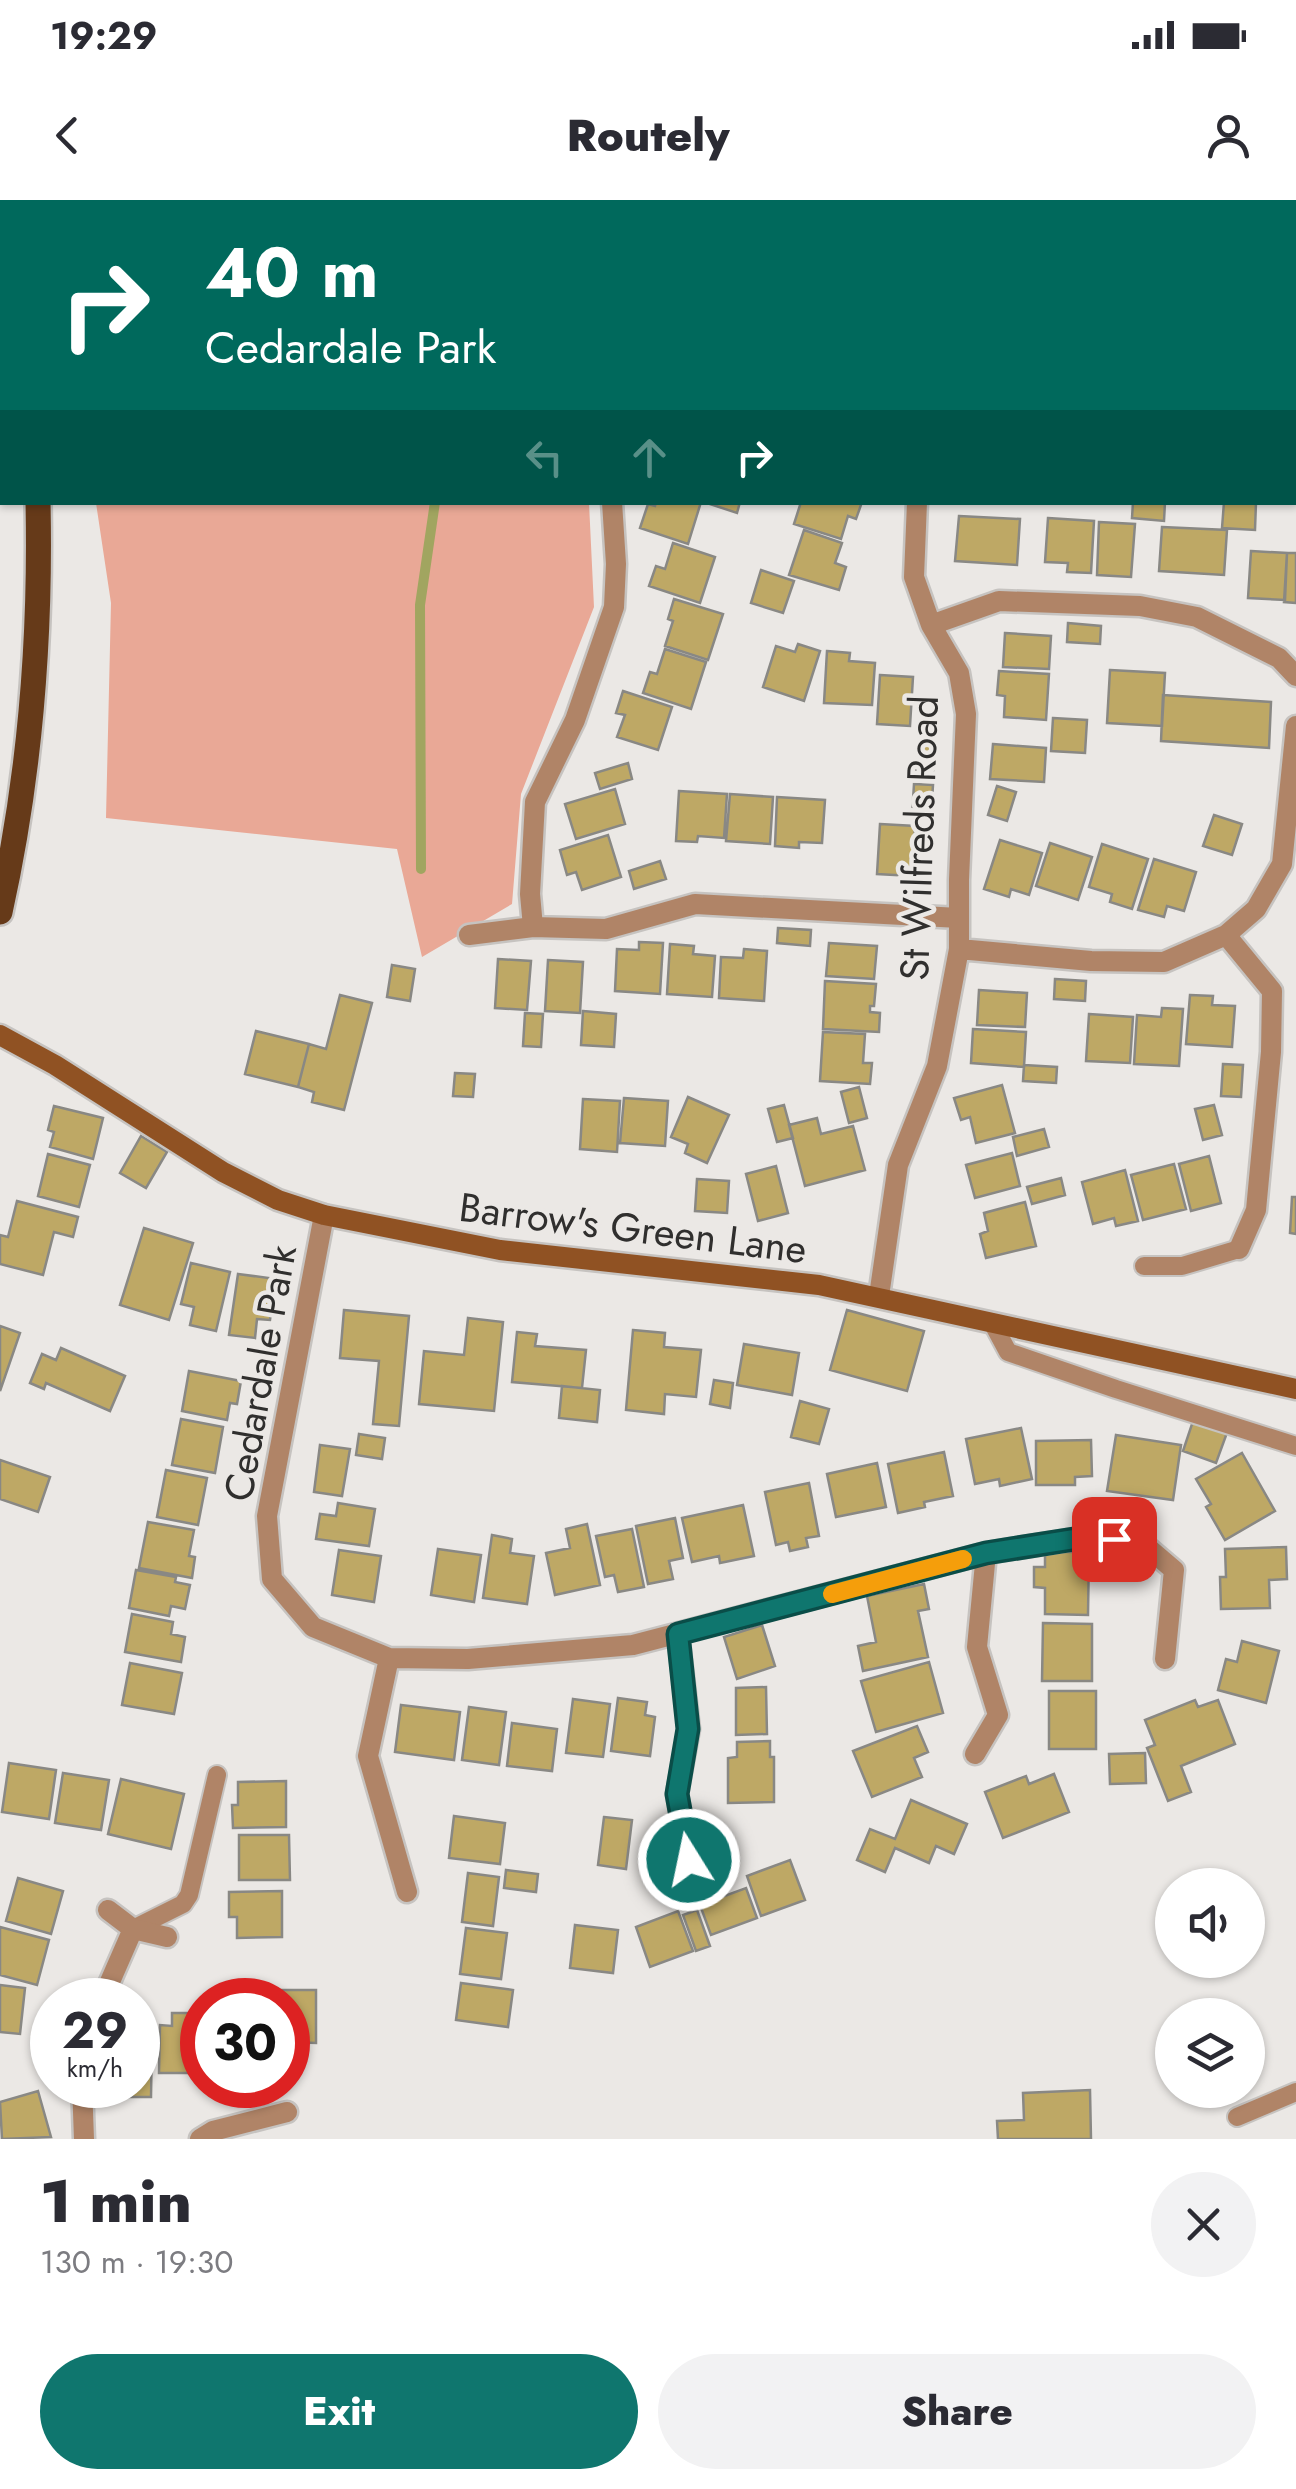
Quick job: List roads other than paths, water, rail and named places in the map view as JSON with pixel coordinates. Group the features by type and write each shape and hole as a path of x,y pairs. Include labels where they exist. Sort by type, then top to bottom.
{"main road":[{"path":"0,912 14,848 32,721 40,595 38,505"}],"street":[{"path":"533,927 530,894 535,802 575,720 614,607 612,505"},
{"name":"St Wilfreds Road","path":"879,1296 898,1165 937,1066 960,949 966,714 958,673 931,626 914,578 917,505"},
{"path":"931,626 1000,602 1140,606 1196,617 1279,658 1296,676"},
{"path":"960,949 1091,962 1164,962 1226,935 1256,909 1282,864 1296,726"},
{"path":"469,935 533,927 606,930 695,904 959,918"},
{"path":"1226,935 1272,991 1256,1210 1240,1249"},
{"name":"Barrow's Green Lane","path":"0,1036 55,1065 222,1172 278,1200 324,1215 500,1250 709,1270 879,1296 994,1326 1296,1389"},
{"name":"Cedardale Park","path":"324,1215 268,1516 272,1579 313,1627 389,1658 468,1660 633,1645 986,1553 1087,1537 1140,1541 1174,1570 1166,1659"},
{"path":"975,1754 998,1715 977,1646 986,1553"},
{"path":"678,1634 688,1729 677,1794 689,1860"},
{"path":"389,1658 368,1756 407,1892"},
{"path":"108,1910 133,1929 167,1937"},
{"path":"112,1978 133,1929"},
{"path":"83,2108 84,2139"},
{"path":"200,2139 287,2112"}],"lane":[{"path":"1144,1266 1182,1266 1240,1249"},
{"path":"994,1326 1008,1352 1296,1446"},
{"path":"133,1929 183,1904 189,1895 218,1775"},
{"path":"1237,2117 1296,2092"}],"waterway":[{"path":"421,869 420,605 435,505"}]}
